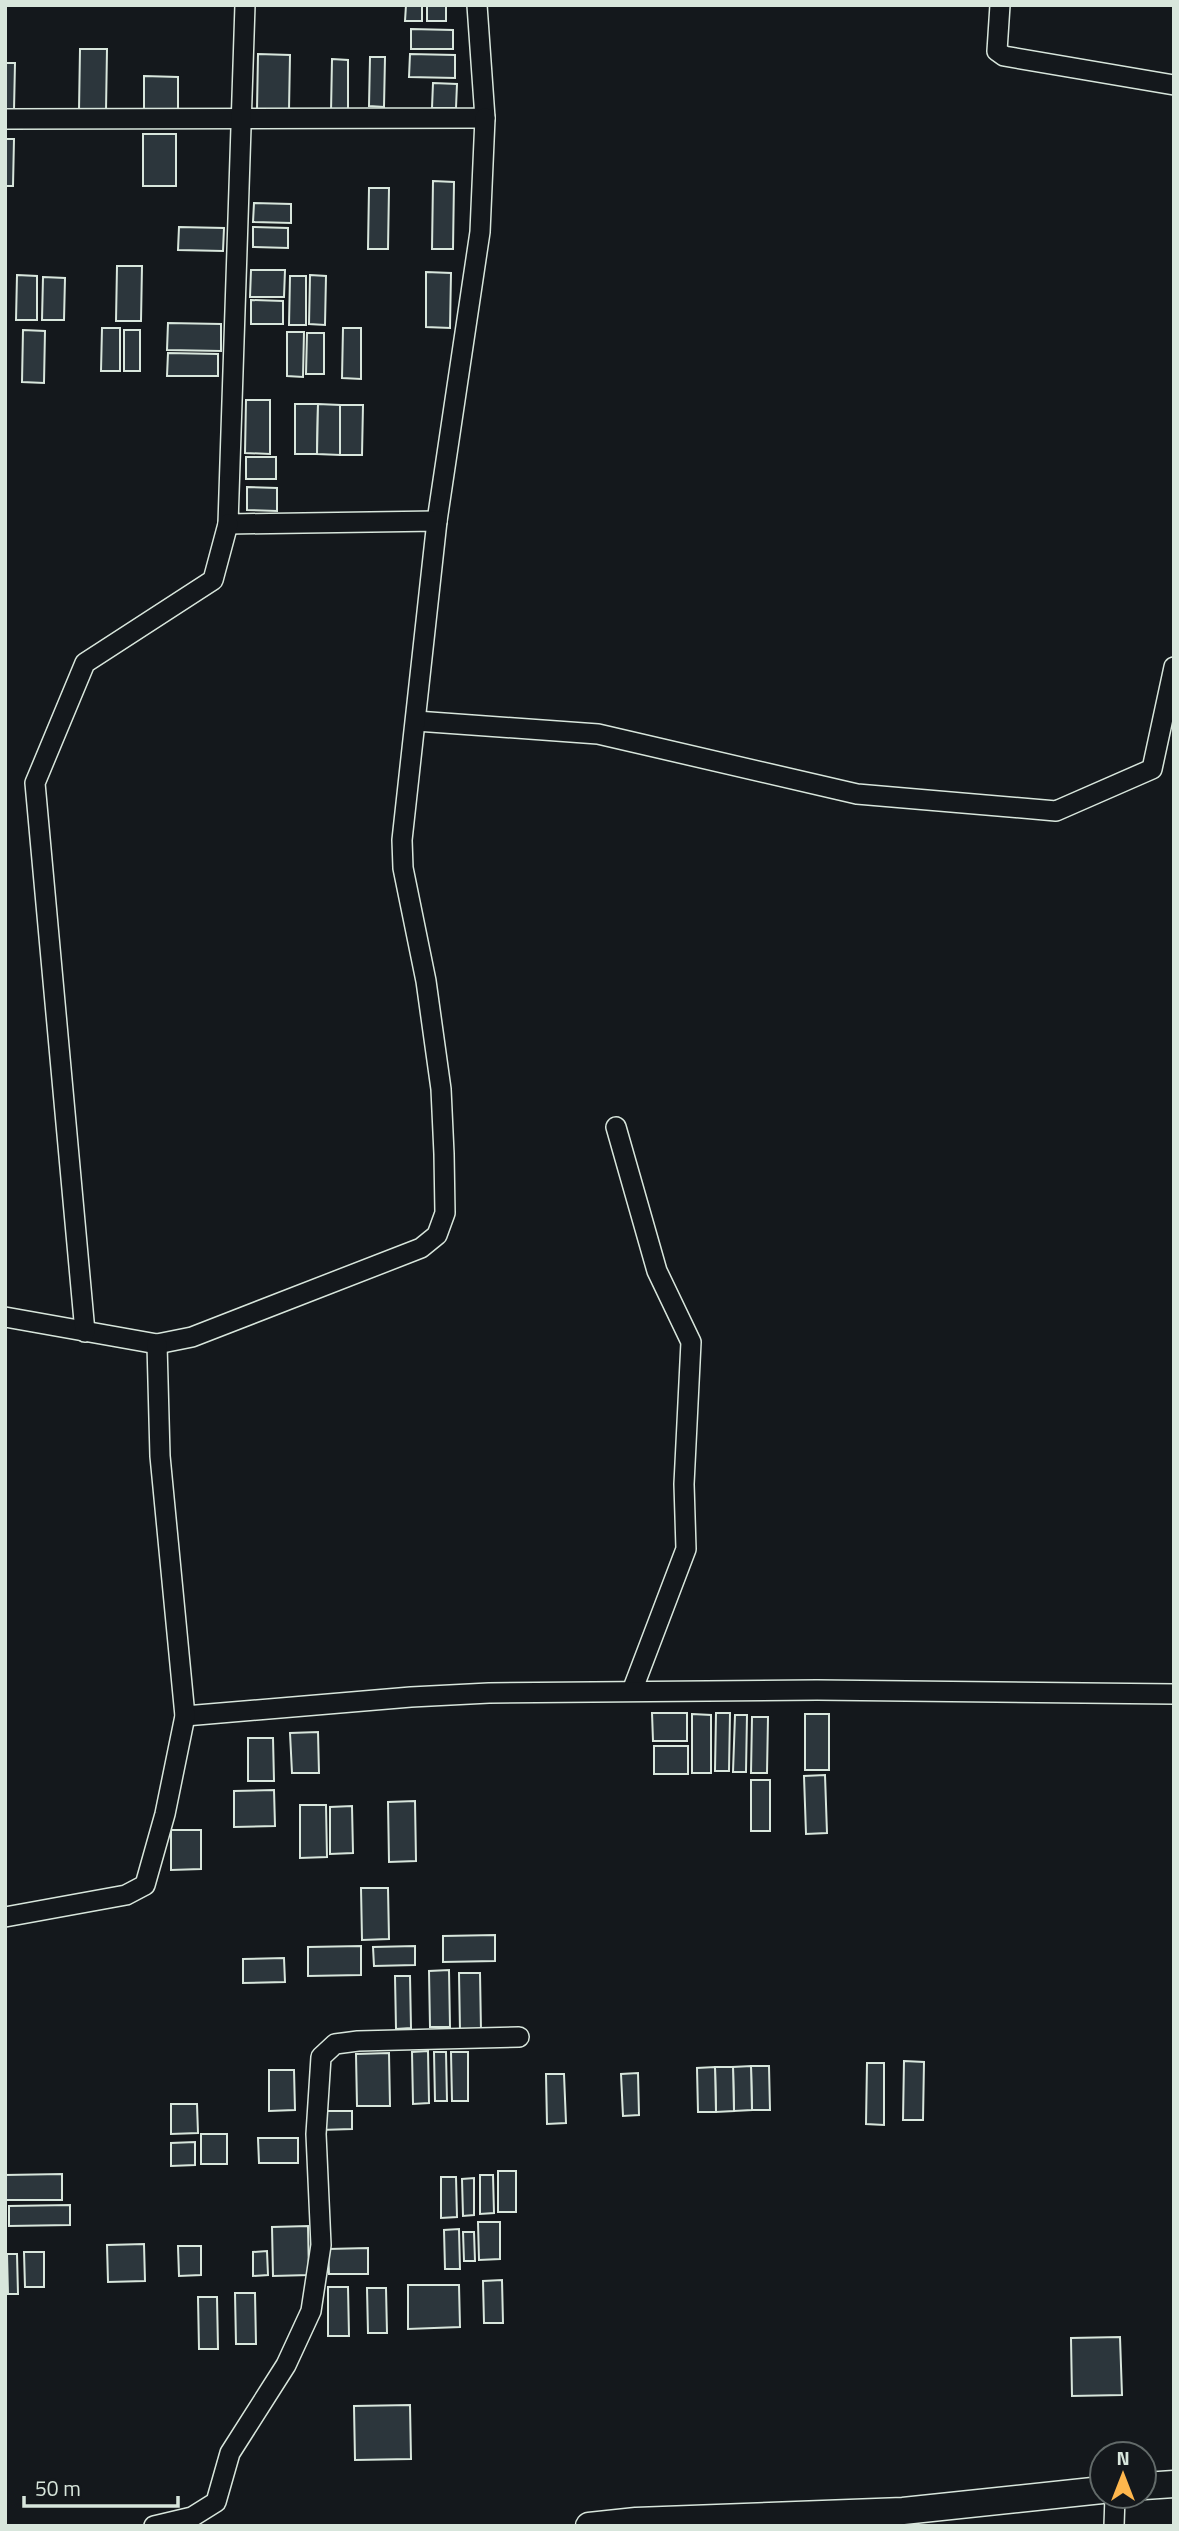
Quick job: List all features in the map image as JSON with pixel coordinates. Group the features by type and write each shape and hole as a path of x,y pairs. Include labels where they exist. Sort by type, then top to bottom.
{"street":[{"path":"85,1332 35,783 85,663 213,580 228,524 245,5"},
{"path":"5,1317 157,1344 192,1337 421,1248 437,1235 445,1213 441,1089 426,981 403,868 402,840 437,522 480,232 485,118 477,5"},
{"path":"1000,5 996,43 998,51 1004,55 1174,85"},
{"path":"5,119 485,118"},
{"path":"228,524 437,522"},
{"path":"416,721 598,734 858,794 1056,811 1152,769 1174,667"},
{"path":"616,1127 657,1271 691,1342 684,1484 686,1549 632,1692"},
{"path":"5,1917 125,1895 145,1885 165,1814 185,1716 160,1457 157,1344"},
{"path":"185,1716 489,1693 817,1690 1174,1694"},
{"path":"154,2526 192,2517 216,2502 230,2453 286,2365 312,2311 321,2245 316,2134 321,2057 335,2044 519,2037"},
{"path":"589,2526 636,2521 903,2511 1088,2491"}],"building":[{"path":"406,5 422,5 422,21 405,21"},
{"path":"427,5 446,5 446,21 427,21"},
{"path":"411,29 453,30 453,49 411,49"},
{"path":"80,49 107,49 106,111 79,111"},
{"path":"258,54 290,55 289,110 257,109"},
{"path":"410,54 455,55 455,78 409,77"},
{"path":"370,57 385,57 384,107 369,106"},
{"path":"332,59 348,60 348,112 331,112"},
{"path":"5,63 15,63 14,110 5,110"},
{"path":"144,76 178,77 178,110 144,109"},
{"path":"433,83 457,84 456,108 432,108"},
{"path":"143,134 176,134 176,186 143,186"},
{"path":"5,139 14,139 13,186 5,186"},
{"path":"433,181 454,182 453,249 432,249"},
{"path":"369,188 389,188 388,249 368,249"},
{"path":"254,203 291,204 291,223 253,222"},
{"path":"179,227 224,228 223,251 178,250"},
{"path":"253,227 288,228 288,248 253,247"},
{"path":"117,266 142,266 141,321 116,321"},
{"path":"251,270 285,270 284,297 250,297"},
{"path":"426,272 451,273 450,328 426,327"},
{"path":"17,275 37,276 37,320 16,320"},
{"path":"310,275 326,276 325,325 309,324"},
{"path":"290,276 306,276 306,325 289,325"},
{"path":"43,277 65,278 64,320 42,320"},
{"path":"251,300 283,301 283,324 251,324"},
{"path":"168,323 221,324 221,351 167,350"},
{"path":"102,328 120,328 120,371 101,371"},
{"path":"343,328 361,328 361,379 342,378"},
{"path":"23,330 45,331 44,383 22,382"},
{"path":"124,330 140,330 140,371 124,371"},
{"path":"287,332 304,332 303,377 287,376"},
{"path":"307,333 324,333 324,374 306,374"},
{"path":"168,353 218,354 218,376 167,376"},
{"path":"246,400 270,400 270,454 245,453"},
{"path":"295,404 318,404 317,454 295,454"},
{"path":"318,404 340,405 340,455 317,454"},
{"path":"340,405 363,405 362,455 340,455"},
{"path":"246,457 276,457 276,479 246,479"},
{"path":"247,487 277,488 277,511 247,510"},
{"path":"652,1713 687,1713 687,1741 653,1741"},
{"path":"716,1713 730,1713 729,1771 715,1771"},
{"path":"692,1714 711,1715 711,1773 692,1773"},
{"path":"805,1714 829,1714 829,1770 805,1770"},
{"path":"735,1715 747,1715 746,1772 733,1772"},
{"path":"752,1717 768,1717 767,1773 751,1773"},
{"path":"318,1732 319,1773 292,1773 290,1733"},
{"path":"248,1738 273,1738 274,1781 248,1781"},
{"path":"654,1746 688,1746 688,1774 654,1774"},
{"path":"825,1775 827,1833 806,1834 804,1776"},
{"path":"751,1780 770,1780 770,1831 751,1831"},
{"path":"274,1790 275,1826 234,1827 234,1791"},
{"path":"415,1801 416,1861 389,1862 388,1802"},
{"path":"300,1805 326,1805 327,1857 300,1858"},
{"path":"352,1806 353,1853 330,1854 330,1807"},
{"path":"171,1830 201,1830 201,1869 171,1870"},
{"path":"361,1888 388,1888 389,1939 362,1940"},
{"path":"495,1935 495,1961 443,1962 443,1936"},
{"path":"361,1946 361,1975 308,1976 308,1947"},
{"path":"415,1946 415,1965 374,1966 373,1947"},
{"path":"284,1958 285,1982 243,1983 243,1959"},
{"path":"449,1970 450,2027 430,2027 429,1971"},
{"path":"459,1973 480,1973 481,2031 460,2031"},
{"path":"395,1976 410,1976 411,2028 396,2029"},
{"path":"428,2051 429,2103 413,2104 412,2052"},
{"path":"434,2052 446,2052 447,2101 435,2101"},
{"path":"451,2052 468,2052 468,2101 452,2101"},
{"path":"389,2053 390,2106 357,2106 356,2054"},
{"path":"904,2061 924,2062 923,2120 903,2120"},
{"path":"867,2063 884,2063 884,2125 866,2124"},
{"path":"751,2066 769,2066 770,2110 752,2110"},
{"path":"751,2066 752,2110 734,2111 733,2067"},
{"path":"715,2067 733,2067 734,2111 716,2112"},
{"path":"715,2067 716,2112 698,2112 697,2068"},
{"path":"269,2070 294,2070 295,2110 269,2111"},
{"path":"638,2073 639,2115 623,2116 621,2074"},
{"path":"546,2074 564,2074 566,2123 547,2124"},
{"path":"171,2104 197,2104 198,2133 171,2134"},
{"path":"320,2111 352,2111 352,2129 320,2130"},
{"path":"201,2134 227,2134 227,2164 201,2164"},
{"path":"258,2138 298,2138 298,2163 259,2163"},
{"path":"195,2142 195,2165 171,2166 171,2143"},
{"path":"498,2171 516,2171 516,2212 498,2212"},
{"path":"62,2174 62,2200 5,2200 5,2175"},
{"path":"480,2175 493,2175 494,2213 480,2214"},
{"path":"441,2177 456,2177 457,2217 441,2218"},
{"path":"474,2178 474,2215 463,2216 462,2179"},
{"path":"70,2205 70,2225 9,2226 9,2206"},
{"path":"478,2222 500,2222 500,2259 479,2260"},
{"path":"308,2226 309,2275 273,2276 272,2227"},
{"path":"459,2229 460,2269 445,2269 444,2230"},
{"path":"463,2232 474,2232 475,2261 464,2261"},
{"path":"144,2244 145,2281 108,2282 107,2245"},
{"path":"178,2246 201,2246 201,2275 179,2276"},
{"path":"368,2248 368,2274 329,2274 328,2249"},
{"path":"267,2251 268,2275 253,2276 253,2252"},
{"path":"24,2252 44,2252 44,2287 25,2287"},
{"path":"7,2254 17,2254 18,2294 8,2294"},
{"path":"502,2280 503,2323 484,2323 483,2281"},
{"path":"408,2285 459,2285 460,2327 408,2329"},
{"path":"328,2287 348,2287 349,2336 328,2336"},
{"path":"367,2288 386,2288 387,2333 368,2333"},
{"path":"235,2293 255,2293 256,2344 236,2344"},
{"path":"198,2297 217,2297 218,2349 199,2349"},
{"path":"1120,2337 1122,2395 1072,2396 1071,2338"},
{"path":"410,2405 411,2459 355,2460 354,2406"}]}
